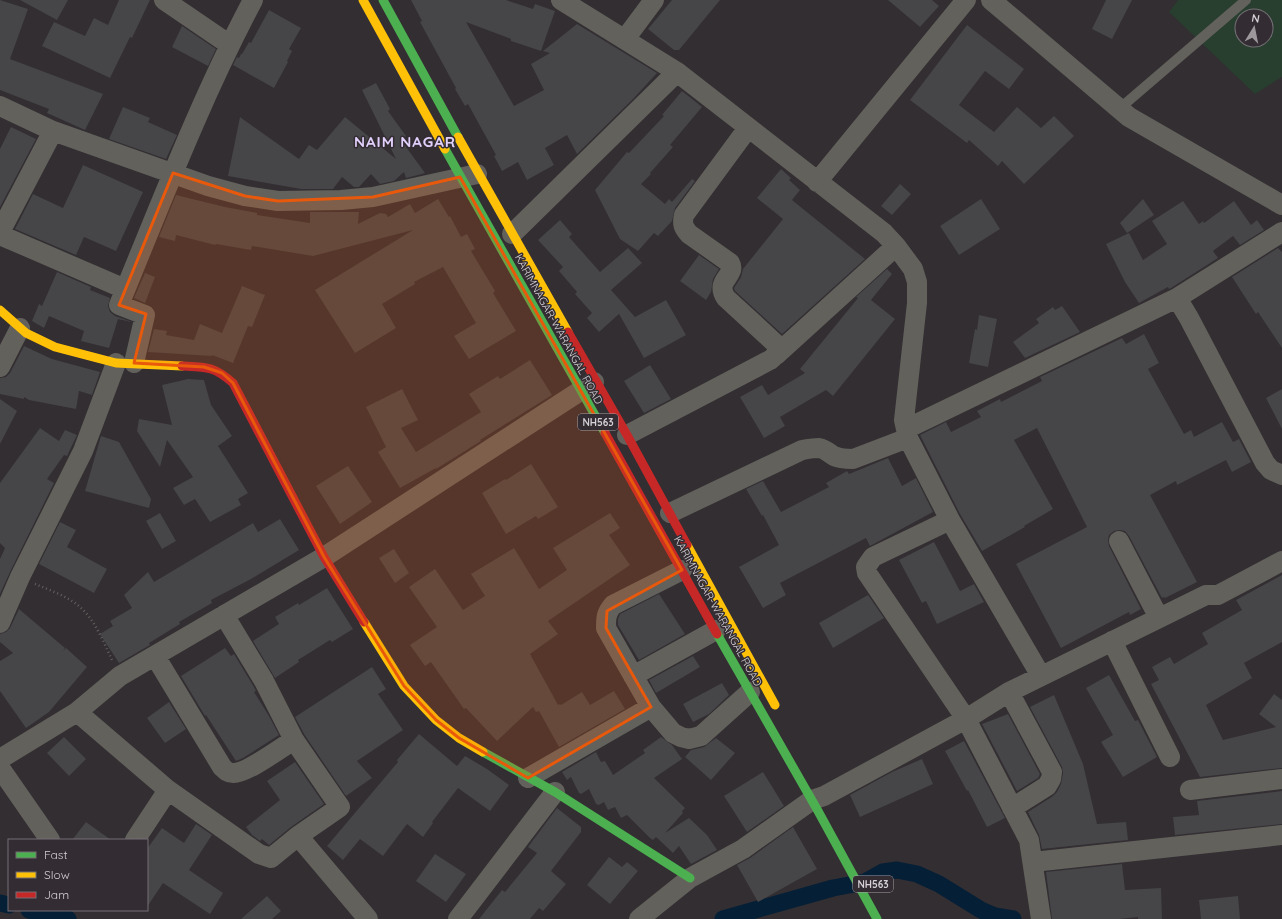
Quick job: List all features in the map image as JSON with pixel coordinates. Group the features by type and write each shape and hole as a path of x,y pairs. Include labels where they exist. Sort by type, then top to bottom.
{"main road":[{"name":"KARIMNAGAR-WARANGAL ROAD","path":"363,0 469,175 589,386 627,435 779,713"},
{"name":"KARIMNAGAR-WARANGAL ROAD","path":"383,0 469,175 512,234 682,570 750,692 821,797 844,856 877,919"},
{"path":"0,310 26,333 55,347 125,363 204,366 222,373 233,383 324,557 404,686 417,701 436,720 459,738 555,792 690,878"}],"street":[{"path":"164,0 230,45"},
{"path":"0,623 20,577 83,451 146,317 144,314 119,305 173,173 230,45 253,0"},
{"path":"561,0 676,72 884,233 913,269 917,282 917,303 905,407 904,420 907,433 950,520 1041,676"},
{"path":"625,39 654,0"},
{"path":"817,182 966,0"},
{"path":"997,2 1129,117 1282,206"},
{"path":"512,234 676,72"},
{"path":"0,106 53,131 173,173 245,196 278,201 341,200 373,197 469,175"},
{"path":"748,128 684,215 682,221 683,228 689,234 730,263 732,266 731,271 722,287 722,292 726,298 776,344 778,350 776,355"},
{"path":"53,131 0,234 125,289"},
{"path":"670,513 802,450 819,448 827,451 835,457 853,459 1176,298 1282,232"},
{"path":"627,435 770,360 896,246"},
{"path":"1176,298 1189,318 1266,463 1271,470 1282,475"},
{"path":"0,367 20,328"},
{"path":"0,759 77,712 120,676 324,557 589,386"},
{"path":"950,520 873,557 866,567 867,573 966,718 1029,840 1041,919"},
{"path":"1119,541 1159,618"},
{"path":"639,919 690,878 743,849 821,797 966,718 1009,692 1206,595 1218,596 1282,560"},
{"path":"682,570 613,606 607,611 606,628 651,707 673,733 681,737 688,739 701,736 750,692"},
{"path":"77,712 168,790 265,857 271,858 298,836 340,807 294,740 264,681 224,615"},
{"path":"633,676 716,630"},
{"path":"1112,641 1170,757"},
{"path":"155,656 222,767 227,772 234,774 245,770 294,740"},
{"path":"1009,692 1052,772 1052,779 1047,786 1012,808"},
{"path":"528,778 651,707"},
{"path":"0,768 49,839"},
{"path":"1190,790 1282,779"},
{"path":"136,839 168,790"},
{"path":"458,919 555,792"},
{"path":"1033,862 1282,835"},
{"path":"298,836 368,919"}],"lane":[{"path":"1119,108 1246,0"}],"path":[{"path":"20,577 73,602 86,614 96,628 120,676"}],"highlighted area":[{"path":"173,173 245,196 278,201 373,197 460,177 682,570 607,611 606,628 651,707 528,778 459,738 436,720 404,686 324,557 233,383 222,373 204,367 134,363 146,314 119,305"}],"green space":[{"path":"1178,0 1282,0 1282,77 1255,94 1169,12"}],"building":[{"path":"0,0 28,9 10,59 103,94 85,130 47,113 49,109 0,90"},
{"path":"20,0 68,0 57,20"},
{"path":"119,0 150,0 132,38 130,37 110,78 42,46 54,22 85,36 94,18 108,25"},
{"path":"411,0 506,0 533,9 535,4 555,11 541,51 511,41 511,39 466,22 514,106 544,90 531,64 550,53 543,51 577,24 657,73 634,98 577,154 567,135 545,148 554,165 527,180 518,162 502,171 494,156 496,155 468,104 465,106 455,89 456,88 420,22 422,21"},
{"path":"672,0 720,0 679,50 674,50 648,29"},
{"path":"888,0 932,0 939,6 920,27"},
{"path":"1106,0 1132,0 1112,39 1092,29"},
{"path":"269,10 301,28 289,49 292,51 287,61 288,62 274,88 233,65 237,57 239,58 249,42 251,43"},
{"path":"967,25 1024,69 1009,89 985,71 959,105 994,132 1017,107 1041,128 1054,116 1074,136 1024,184 1002,161 998,166 969,140 967,143 910,100"},
{"path":"182,26 216,49 208,66 172,47"},
{"path":"376,83 390,109 388,111 406,136 401,140 425,173 406,178 404,172 394,181 380,184 371,174 359,187 354,187 342,177 333,189 301,189 228,176 240,117 299,159 309,145 317,150 345,117 396,159 362,90"},
{"path":"682,91 702,107 670,145 673,147 641,184 665,204 669,199 672,202 692,179 695,181 675,208 672,221 658,236 654,233 638,251 620,239 595,190 627,152 629,153 664,116 662,115"},
{"path":"123,107 150,118 148,122 177,135 166,159 109,139"},
{"path":"11,127 36,139 0,207 0,149"},
{"path":"83,165 143,192 116,251 84,237 76,255 15,229 33,194 63,208"},
{"path":"781,169 791,178 789,180 800,190 792,200 865,259 782,334 735,291 734,288 741,277 743,269 783,219 757,198"},
{"path":"900,184 911,194 892,215 881,206"},
{"path":"176,195 257,213 257,215 310,223 310,212 359,212 358,224 380,213 386,214 388,217 410,204 415,213 438,199 449,217 450,216 461,237 467,234 475,249 471,251 495,291 493,293 516,331 469,359 454,336 476,323 443,267 414,282 415,284 382,304 396,328 355,353 315,290 413,230 313,256 252,246 251,250 215,245 176,235 175,241 159,237"},
{"path":"981,199 1000,229 959,255 940,226"},
{"path":"1143,199 1154,215 1127,233 1120,223"},
{"path":"1183,201 1199,224 1203,221 1204,223 1234,201 1251,225 1257,220 1264,230 1240,245 1233,236 1213,251 1218,258 1171,288 1169,289 1168,287 1139,303 1125,282 1106,244 1129,233 1143,260 1167,244 1152,221"},
{"path":"560,220 572,234 569,237 600,272 628,248 642,263 611,290 635,317 666,300 686,335 644,358 619,314 599,332 587,318 592,313 575,294 577,292 559,271 563,267 538,240"},
{"path":"1278,248 1282,252 1282,348 1258,312 1256,314 1232,277"},
{"path":"699,255 719,269 713,279 711,292 706,300 680,281"},
{"path":"887,269 892,274 871,300 895,319 833,396 826,390 780,417 785,426 764,438 740,397 762,385 768,395 805,373 800,369 858,298 856,297"},
{"path":"57,272 91,287 90,290 110,298 108,306 110,312 115,316 132,322 118,319 109,348 81,341 84,331 49,316 44,328 32,321 39,304 42,306"},
{"path":"145,273 155,277 145,303 134,298"},
{"path":"242,286 265,295 252,327 248,326 233,363 212,355 148,352 154,329 167,331 166,335 194,340 200,324 222,333"},
{"path":"1062,306 1080,332 1025,358 1013,342 1039,323 1036,319 1053,307 1055,310"},
{"path":"979,315 997,319 988,367 969,363"},
{"path":"1144,334 1159,363 1148,369 1184,434 1191,430 1194,437 1222,422 1233,442 1239,439 1251,462 1232,472 1226,460 1177,485 1176,481 1150,495 1197,582 1165,598 1162,598 1129,536 1125,531 1114,531 1109,535 1109,546 1141,609 1130,615 1129,612 1061,648 1016,564 1087,527 1037,428 1014,440 1053,509 1024,526 1025,527 982,551 960,514 920,435 946,422 951,432 981,417 977,411 1000,399 1001,402 1042,381 1040,377 1122,338 1126,344"},
{"path":"24,346 52,359 100,372 92,395 79,391 76,409 29,400 24,397 24,399 0,394 0,378 6,377 10,373"},
{"path":"530,360 552,395 436,469 400,488 378,452 386,447 366,407 402,389 418,420 401,428 416,452 481,412 469,394 498,376 500,379"},
{"path":"650,365 671,399 644,413 624,381"},
{"path":"188,379 204,380 211,405 232,436 218,446 248,493 238,499 241,505 210,522 195,499 184,505 173,488 193,477 167,440 160,467 137,431 139,419 172,425 162,385"},
{"path":"1282,389 1282,429 1266,398"},
{"path":"0,399 17,411 0,444"},
{"path":"40,428 59,441 65,430 77,435 67,456 64,455 47,479 54,483 0,594 0,559 5,548 0,543 0,483"},
{"path":"101,436 119,442 151,499 149,508 85,491"},
{"path":"888,458 902,486 916,478 933,512 870,546 866,538 780,583 786,595 763,608 739,567 779,545 763,515 762,516 746,489 763,481 781,512 829,487 826,483 847,471 849,474"},
{"path":"531,464 558,507 538,519 536,516 506,534 482,493"},
{"path":"348,466 372,502 340,524 316,486"},
{"path":"160,513 176,541 162,549 146,521"},
{"path":"610,513 620,528 609,535 630,565 548,621 558,634 530,654 558,705 561,705 582,692 590,705 614,691 625,709 559,747 539,711 536,712 533,707 497,741 466,708 464,709 431,662 425,666 410,645 437,627 409,587 435,569 463,610 485,596 471,574 514,548 539,589 567,570 553,548"},
{"path":"280,519 299,550 251,579 211,600 212,603 179,622 180,624 149,643 150,645 119,663 100,634 113,626 110,621 132,608 124,595 148,572 154,582 253,523 258,532"},
{"path":"60,522 76,530 67,547 107,569 94,593 39,564"},
{"path":"934,542 960,591 974,584 984,602 937,624 926,601 922,603 899,560"},
{"path":"394,549 409,573 395,583 379,558"},
{"path":"1282,575 1282,642 1244,663 1252,678 1206,705 1223,740 1276,727 1259,714 1274,694 1282,700 1282,768 1200,777 1151,684 1159,680 1152,667 1170,657 1174,664 1208,644 1202,633 1242,610 1236,600"},
{"path":"327,588 353,629 332,642 330,640 298,660 299,662 275,678 253,641 279,624 275,617 298,603 299,605"},
{"path":"659,594 685,634 639,660 618,625 618,619 620,614"},
{"path":"868,595 884,618 833,648 819,623"},
{"path":"19,609 65,648 63,651 66,648 87,667 49,712 26,728 0,691 0,661 13,653 0,642 0,634 6,632 10,628"},
{"path":"225,648 231,656 234,654 254,687 256,691 254,692 279,735 236,761 206,715 205,716 181,676"},
{"path":"693,656 700,667 656,693 649,680"},
{"path":"372,667 386,689 378,694 403,730 357,761 372,778 346,796 304,734 295,717"},
{"path":"1109,675 1135,721 1138,720 1157,757 1123,777 1101,742 1113,735 1086,688"},
{"path":"722,683 729,695 709,714 693,722 683,704"},
{"path":"1054,695 1083,764 1097,824 1126,822 1128,840 1042,849 1039,835 1028,812 1057,792 1061,784 1063,773 1062,767 1030,707"},
{"path":"169,702 186,729 165,743 147,718"},
{"path":"1008,714 1040,774 1038,778 1017,791 982,724"},
{"path":"419,734 457,766 465,756 487,769 509,785 490,811 458,788 432,822 433,823 423,837 407,824 383,856 360,839 343,860 327,846 398,762 397,760"},
{"path":"64,737 86,759 69,776 47,753"},
{"path":"661,737 672,745 682,759 654,778 685,808 682,811 683,813 665,833 689,818 707,835 717,850 691,864 679,846 673,853 656,837 653,840 650,838 627,815 621,818 615,807 608,810 604,802 599,805 596,804 589,789 581,794 579,793 571,777 567,780 562,772 596,752 601,762 605,761 613,775 645,753 643,750"},
{"path":"716,738 735,753 711,780 685,757 691,750 704,747"},
{"path":"964,741 1005,818 987,827 968,790 967,791 945,751"},
{"path":"922,759 933,784 860,817 850,795 892,772"},
{"path":"295,762 324,804 291,827 269,845 262,839 260,841 252,835 246,827 280,800 267,781"},
{"path":"763,772 784,806 747,832 724,796"},
{"path":"1282,791 1282,824 1175,835 1173,817 1199,815 1197,801"},
{"path":"557,808 581,827 581,832 551,871 566,884 543,911 539,908 530,919 479,919 502,890 505,892 537,853 528,847"},
{"path":"86,822 110,839 73,839"},
{"path":"196,824 212,835 189,870 223,893 210,914 163,883 148,906 148,848 162,828 184,843"},
{"path":"793,827 817,869 758,902 737,865 750,858"},
{"path":"435,854 466,874 446,902 416,881"},
{"path":"609,857 622,867 627,862 638,871 610,904 587,885"},
{"path":"1122,864 1125,890 1161,888 1162,919 1138,919 1138,917 1119,919 1052,919 1046,872"},
{"path":"267,896 281,911 272,919 241,919"},
{"path":"1238,896 1240,919 1201,919 1199,900"}],"waterway":[{"path":"723,919 833,888 865,882 883,872 897,870 917,874 939,884 981,910 995,916 1013,919"},
{"path":"0,903 8,905"},
{"path":"33,911 68,919"}],"traffic: fast":[{"path":"383,0 458,137"},
{"path":"445,149 605,433"},
{"path":"717,634 818,811 877,919"},
{"path":"483,752 555,792 690,878"}],"traffic: slow":[{"path":"363,0 445,149"},
{"path":"458,137 568,332"},
{"path":"0,310 26,333 55,347 116,363 182,366"},
{"path":"687,545 775,705"},
{"path":"364,622 404,686 436,720 459,738 483,752"}],"traffic: jam":[{"path":"568,332 627,435 687,545"},
{"path":"182,366 209,368 220,373 233,383 324,557 364,622"},
{"path":"605,433 717,634"}],"district":[{"name":"NAIM NAGAR","path":"405,141"}]}
